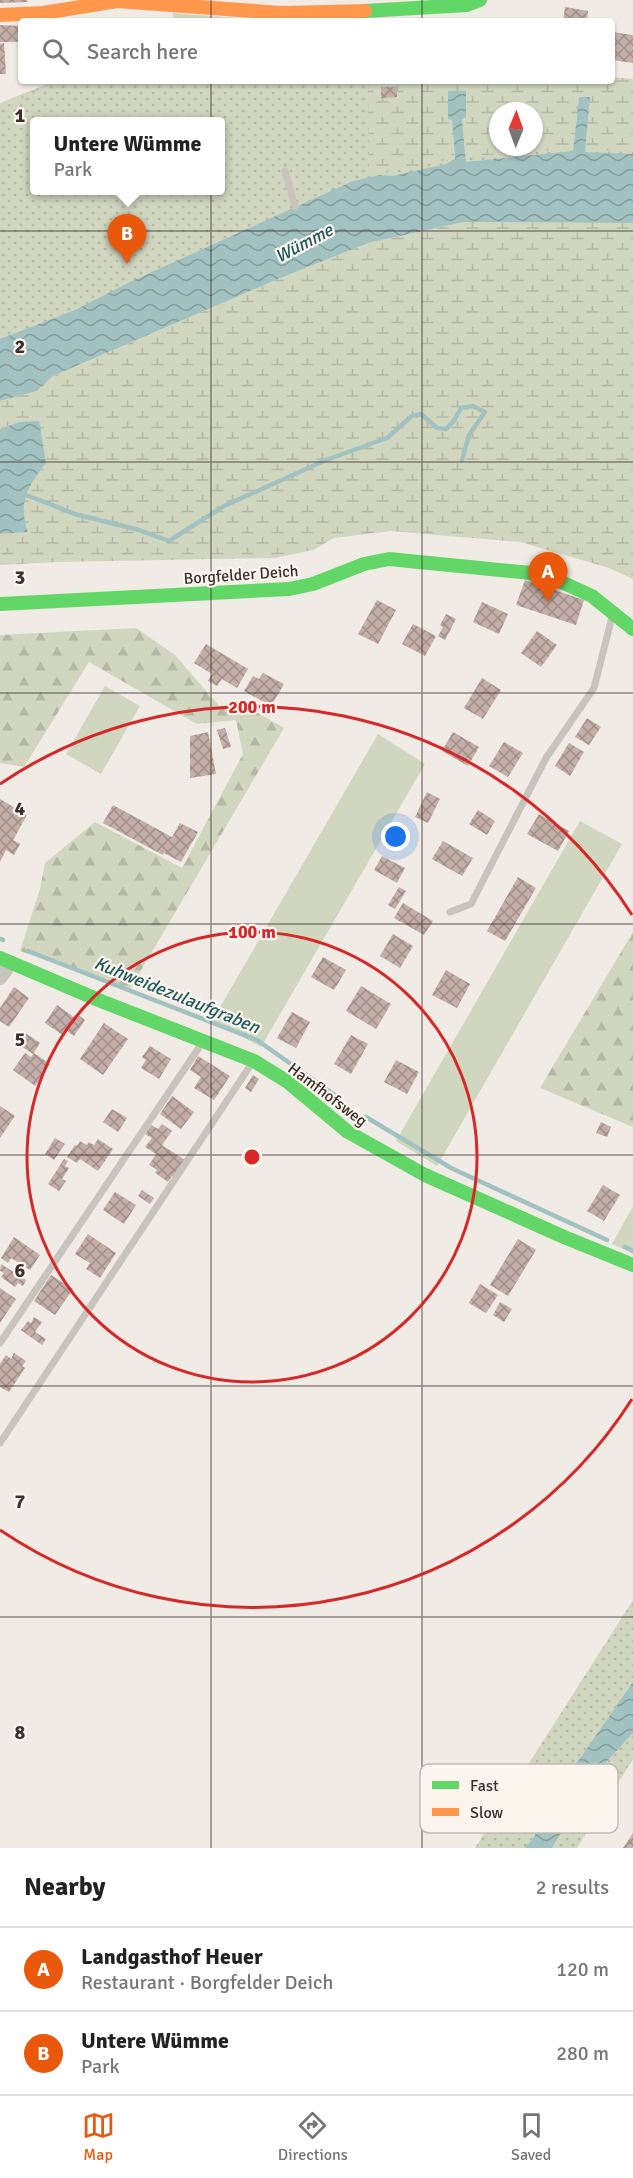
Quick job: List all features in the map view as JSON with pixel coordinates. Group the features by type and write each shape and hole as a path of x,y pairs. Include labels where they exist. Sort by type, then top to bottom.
{"street":[{"path":"0,15 43,13 117,0 292,13 378,11 467,5 480,0"},
{"name":"Borgfelder Deich","path":"0,604 289,589 313,584 364,564 389,559 531,573 557,580 592,596 633,629"},
{"path":"0,978 5,960"},
{"name":"Hamfhofsweg","path":"5,960 101,1001 254,1061 288,1082 348,1132 425,1174 564,1237 633,1264"}],"lane":[{"path":"285,171 295,207"},
{"path":"450,912 471,904 546,758 594,688 612,614"},
{"path":"0,1343 204,1041"},
{"path":"0,1443 254,1061"}],"green space":[{"path":"173,13 238,18 173,18"},
{"path":"615,77 633,79 633,154 585,153 579,97 573,151 543,154 543,102 489,102 489,156 524,156 466,162 462,119 466,118 466,91 452,120 455,159 446,164 0,339 0,103 48,84 615,84"},
{"path":"47,84 368,84 369,174 447,160 490,156 543,156 543,151 566,149 633,151 633,198 451,199 0,369 0,107 32,94"},
{"path":"464,222 633,223 633,579 609,568 520,542 391,531 334,538 313,550 275,558 0,565 0,534 28,532 24,511 26,495 46,463 19,422 0,429 0,401 37,391 53,376 368,243"},
{"path":"136,628 175,655 220,707 237,701 284,728 130,989 20,951 40,889 45,863 95,822 182,868 243,754 236,720 197,724 89,662 24,767 0,763 0,635"},
{"path":"105,686 140,706 101,774 66,754"},
{"path":"378,734 425,764 261,1047 212,1021"},
{"path":"580,821 622,844 437,1166 396,1141"},
{"path":"633,932 633,1127 540,1088"},
{"path":"633,1206 633,1254 612,1244"},
{"path":"633,1600 633,1759 618,1783 618,1764 529,1764"},
{"path":"485,1833 586,1833 577,1848 475,1848"}],"water":[{"name":"Wümme","path":"448,91 466,91 466,118 462,119 466,162 543,156 543,154 573,151 579,97 590,97 585,152 633,154 633,223 464,222 368,243 53,376 37,391 0,401 0,339 75,310 130,282 353,181 380,175 393,176 446,164 455,159 452,120 448,119"},
{"path":"39,421 46,463 26,495 24,512 28,532 0,534 0,429 19,422"},
{"path":"633,1682 633,1733 604,1764 576,1764"},
{"path":"536,1833 561,1833 552,1848 524,1848"}],"building":[{"path":"0,0 27,0 28,2 0,3"},
{"path":"565,7 588,11 587,18 563,18"},
{"path":"0,25 18,26 18,42 0,42"},
{"path":"615,32 633,35 633,63 615,60"},
{"path":"4,43 6,74 0,74 0,44"},
{"path":"381,87 397,87 397,97 381,98"},
{"path":"525,580 584,600 576,625 516,605"},
{"path":"377,600 396,610 378,644 358,634"},
{"path":"482,602 508,614 499,634 473,622"},
{"path":"446,614 456,619 445,640 438,636 443,627 440,625"},
{"path":"413,624 436,636 425,656 402,644"},
{"path":"537,631 557,645 541,667 521,653"},
{"path":"206,644 248,669 237,688 222,679 217,686 208,681 212,674 194,663"},
{"path":"263,673 284,684 271,706 244,691 253,676 259,679"},
{"path":"482,678 501,690 483,719 464,708"},
{"path":"587,718 601,727 589,745 575,737"},
{"path":"225,728 231,747 223,749 217,730"},
{"path":"208,732 216,774 190,778 190,736"},
{"path":"453,732 479,747 468,766 442,751"},
{"path":"504,742 523,753 508,777 489,766"},
{"path":"569,743 584,752 570,776 555,766"},
{"path":"427,792 440,799 428,823 415,817"},
{"path":"0,799 27,815 13,840 20,844 14,855 6,850 0,862"},
{"path":"113,805 172,837 180,823 198,832 181,862 103,823"},
{"path":"478,810 495,821 487,835 469,824"},
{"path":"539,814 569,831 558,851 527,834"},
{"path":"443,841 473,858 462,876 432,859"},
{"path":"382,856 405,868 397,883 374,870"},
{"path":"518,877 536,888 505,941 487,931"},
{"path":"399,887 406,891 395,909 388,905"},
{"path":"403,903 433,921 424,935 394,918"},
{"path":"393,934 413,946 400,968 380,956"},
{"path":"323,957 346,970 334,990 311,977"},
{"path":"446,970 470,984 457,1008 432,995"},
{"path":"361,986 391,1004 376,1029 346,1011"},
{"path":"14,987 29,998 9,1027 0,1021 0,1008"},
{"path":"57,1005 75,1018 77,1014 85,1020 74,1036 67,1031 64,1036 45,1023"},
{"path":"292,1012 310,1022 296,1048 277,1038"},
{"path":"104,1023 128,1039 103,1075 80,1059"},
{"path":"24,1032 40,1043 33,1054 16,1043"},
{"path":"351,1035 368,1044 351,1074 334,1064"},
{"path":"150,1046 171,1059 159,1079 141,1068 146,1060 142,1057"},
{"path":"25,1053 31,1057 34,1053 50,1064 35,1086 13,1070"},
{"path":"198,1056 230,1076 214,1100 194,1088 201,1077 190,1070"},
{"path":"396,1060 419,1072 407,1094 384,1082"},
{"path":"253,1075 259,1079 251,1092 245,1088"},
{"path":"172,1096 194,1112 181,1129 160,1114"},
{"path":"0,1106 15,1116 0,1138"},
{"path":"112,1109 127,1118 118,1132 103,1122"},
{"path":"601,1122 611,1127 607,1137 596,1133"},
{"path":"162,1124 172,1131 162,1145 185,1160 168,1182 155,1173 157,1170 149,1165 156,1154 145,1147 152,1138 145,1134 151,1125 158,1129"},
{"path":"55,1138 65,1144 54,1160 45,1154"},
{"path":"98,1139 113,1149 98,1171 80,1159 77,1163 67,1157 80,1141 87,1145 89,1142 94,1145"},
{"path":"64,1159 68,1161 65,1166 69,1168 62,1179 66,1181 59,1191 48,1184"},
{"path":"603,1185 620,1195 604,1221 587,1211"},
{"path":"142,1190 154,1198 150,1204 138,1196"},
{"path":"115,1192 136,1205 124,1224 103,1210"},
{"path":"88,1234 116,1253 100,1278 86,1269 90,1263 75,1254"},
{"path":"14,1237 40,1255 30,1270 11,1258 8,1263 1,1258"},
{"path":"518,1239 536,1250 508,1296 490,1285"},
{"path":"1,1264 26,1280 23,1286 18,1283 15,1287 1,1277 4,1273 0,1271"},
{"path":"51,1275 73,1289 55,1315 34,1301"},
{"path":"480,1284 498,1295 486,1313 469,1303"},
{"path":"0,1288 16,1299 0,1323"},
{"path":"500,1302 512,1309 504,1322 493,1315"},
{"path":"34,1317 42,1322 35,1332 46,1339 42,1345 21,1330 28,1321 31,1323"},
{"path":"14,1353 26,1361 22,1366 25,1368 9,1392 0,1387 0,1364 6,1355 11,1359"},
{"path":"633,1833 633,1848 623,1848"}],"waterway":[{"path":"21,493 75,514 139,530 169,541 224,506 326,460 387,438 412,416 421,414 437,428 446,429 461,408 473,406 485,412 469,435 462,460"},
{"name":"Kuhweidezulaufgraben","path":"28,951 257,1040 339,1098"},
{"name":"Kuhweidezulaufgraben","path":"366,1117 451,1168 607,1240"},
{"name":"Kuhweidezulaufgraben","path":"625,1247 633,1251"}],"traffic: fast":[{"path":"365,11 467,5 480,0"},
{"path":"0,604 289,589 313,584 364,564 389,559 531,573 557,580 592,596 633,629"},
{"path":"0,958 101,1001 254,1061 288,1082 348,1132 425,1175 633,1265"}],"traffic: slow":[{"path":"0,15 43,13 117,1 282,13 365,11"}],"place":[{"name":"Untere Wümme","path":"127,264"},
{"name":"Landgasthof Heuer","path":"548,602"}]}
